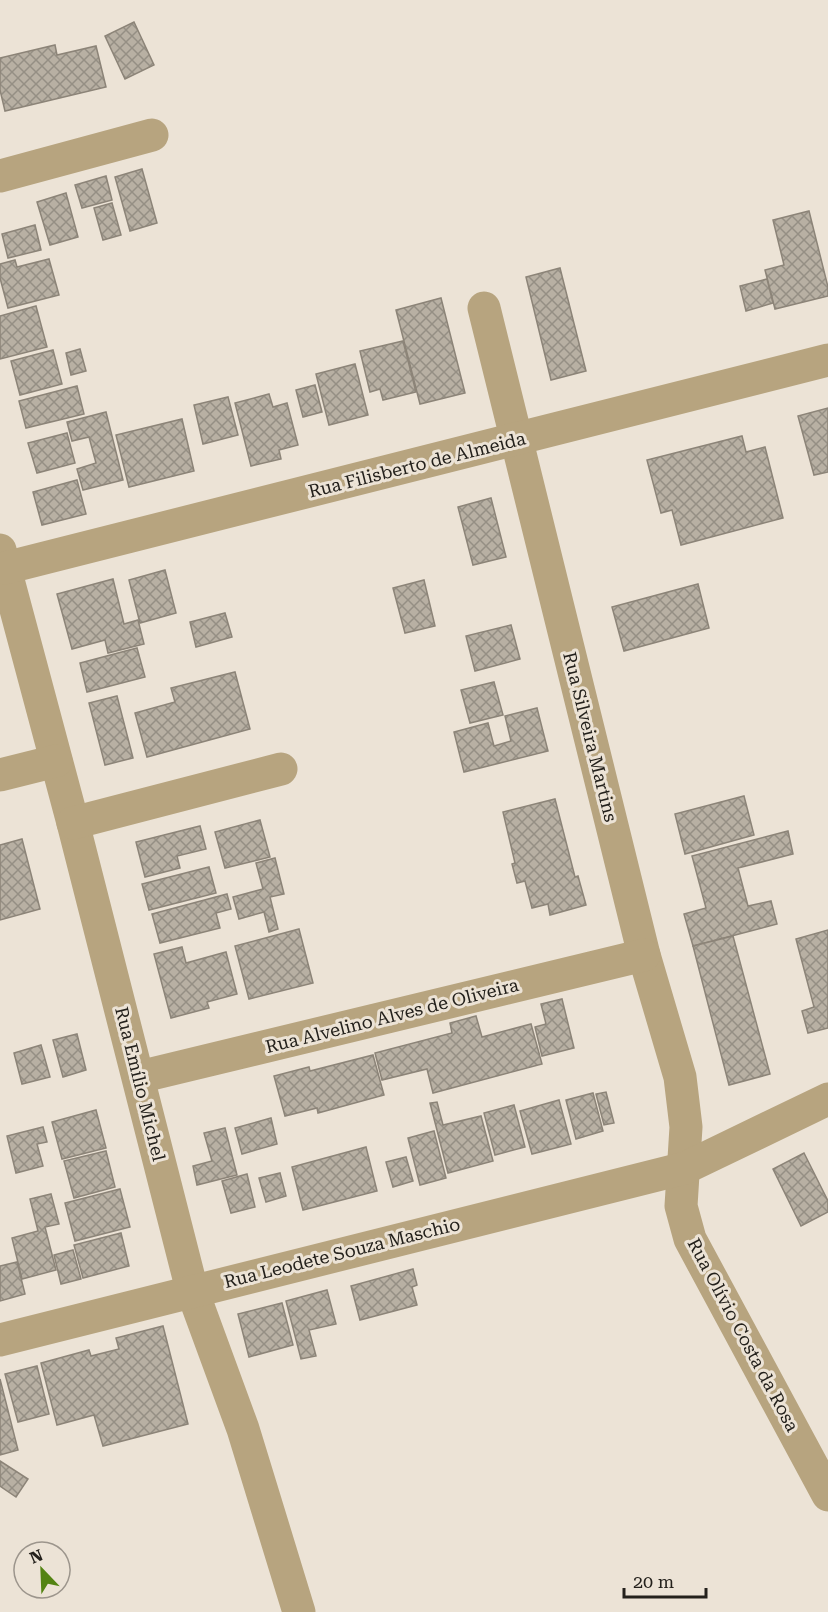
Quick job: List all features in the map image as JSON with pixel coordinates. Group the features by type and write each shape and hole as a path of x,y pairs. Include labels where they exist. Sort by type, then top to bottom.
{"street":[{"path":"0,176 152,135"},
{"name":"Rua Silveira Martins","path":"484,308 644,955 680,1077 686,1127 685,1168"},
{"name":"Rua Filisberto de Almeida","path":"2,559 517,440 828,360"},
{"name":"Rua Emílio Michel","path":"2,559 73,823 192,1290 243,1429 299,1612"},
{"path":"0,775 56,761"},
{"path":"73,823 281,770"},
{"name":"Rua Alvelino Alves de Oliveira","path":"139,1077 644,955"},
{"name":"Rua Leodete Souza Maschio","path":"0,1340 685,1168 828,1099"},
{"name":"Rua Olívio Costa da Rosa","path":"685,1168 681,1206 690,1239 828,1496"}],"building":[{"path":"134,22 154,65 125,79 105,36"},
{"path":"55,45 57,55 96,46 106,87 5,111 0,90 0,58"},
{"path":"142,169 157,223 130,231 115,177"},
{"path":"106,176 112,200 82,208 75,185"},
{"path":"66,193 78,237 50,245 37,202"},
{"path":"112,203 121,235 103,240 94,208"},
{"path":"809,211 828,287 828,296 775,309 765,270 784,265 773,220"},
{"path":"35,225 41,250 8,258 2,234"},
{"path":"49,259 59,295 8,308 0,278 0,264 15,260 17,267"},
{"path":"560,268 586,371 551,380 526,277"},
{"path":"767,279 773,303 746,311 740,286"},
{"path":"441,298 465,393 420,404 396,310"},
{"path":"36,306 47,347 0,359 0,316"},
{"path":"403,341 416,392 383,400 380,389 370,392 360,351"},
{"path":"80,349 86,371 71,375 66,353"},
{"path":"53,350 62,384 20,395 11,361"},
{"path":"355,364 368,415 329,425 316,374"},
{"path":"315,385 322,412 303,417 296,390"},
{"path":"77,386 84,414 26,428 19,401"},
{"path":"269,394 273,407 287,403 298,445 279,450 281,459 251,466 235,403"},
{"path":"228,397 238,435 203,444 194,405"},
{"path":"828,408 828,472 814,475 798,416"},
{"path":"106,412 123,480 83,490 77,469 96,463 89,437 72,441 67,422"},
{"path":"182,419 194,471 129,487 116,435"},
{"path":"67,433 75,463 37,473 28,443"},
{"path":"742,436 746,452 765,447 783,518 681,545 672,510 661,513 647,460"},
{"path":"77,480 86,514 42,525 33,492"},
{"path":"491,498 506,557 473,565 458,507"},
{"path":"165,570 176,613 140,623 129,580"},
{"path":"113,579 124,624 138,620 144,644 108,653 105,640 72,649 57,594"},
{"path":"424,580 435,626 405,633 393,588"},
{"path":"698,584 709,628 624,651 612,607"},
{"path":"225,613 232,637 196,647 190,622"},
{"path":"511,625 520,659 475,671 466,636"},
{"path":"137,648 145,677 87,692 80,663"},
{"path":"235,672 250,729 147,757 135,713 175,702 171,688"},
{"path":"494,682 503,715 470,723 461,690"},
{"path":"117,696 133,758 105,765 89,703"},
{"path":"537,708 548,751 464,772 454,732 488,723 494,746 511,741 505,716"},
{"path":"744,796 754,835 685,854 675,814"},
{"path":"555,799 575,877 578,876 586,905 550,915 548,904 532,908 525,881 517,883 512,864 515,863 503,812"},
{"path":"260,820 270,857 225,868 215,832"},
{"path":"200,826 206,849 177,856 180,868 145,877 136,842"},
{"path":"788,831 793,854 738,868 748,906 771,901 777,924 693,946 684,914 706,908 692,856"},
{"path":"22,839 40,909 0,920 0,845"},
{"path":"275,858 284,894 270,897 278,929 269,932 264,912 239,919 233,897 263,889 256,863"},
{"path":"209,867 216,893 149,910 142,884"},
{"path":"227,894 231,909 216,913 220,928 160,943 152,914"},
{"path":"299,929 313,983 249,999 235,946"},
{"path":"828,930 828,1028 808,1033 802,1011 814,1007 796,939"},
{"path":"733,936 770,1074 729,1085 693,946"},
{"path":"182,947 186,963 226,952 237,994 207,1002 209,1008 171,1018 154,954"},
{"path":"562,999 574,1048 542,1056 535,1027 546,1024 541,1004"},
{"path":"476,1016 482,1037 531,1024 542,1064 433,1093 427,1069 382,1080 375,1053 452,1033 450,1023"},
{"path":"77,1034 86,1070 63,1077 53,1040"},
{"path":"41,1045 50,1077 22,1084 14,1053"},
{"path":"373,1055 384,1095 318,1113 317,1108 285,1116 274,1076 309,1067 310,1071"},
{"path":"606,1092 614,1123 604,1125 596,1094"},
{"path":"593,1093 603,1131 576,1139 566,1100"},
{"path":"559,1100 571,1144 532,1154 520,1111"},
{"path":"437,1102 443,1125 481,1116 493,1161 448,1173 430,1103"},
{"path":"514,1105 525,1147 495,1155 484,1113"},
{"path":"96,1110 106,1148 62,1159 52,1122"},
{"path":"271,1118 277,1144 242,1154 235,1128"},
{"path":"43,1127 47,1142 37,1144 43,1166 16,1173 7,1136"},
{"path":"225,1128 237,1175 197,1185 193,1166 212,1161 204,1133"},
{"path":"434,1131 446,1178 420,1185 408,1138"},
{"path":"366,1147 377,1191 303,1210 292,1167"},
{"path":"106,1151 115,1187 74,1198 64,1161"},
{"path":"804,1153 828,1201 828,1212 801,1226 773,1169"},
{"path":"406,1157 413,1181 393,1187 386,1162"},
{"path":"280,1173 286,1196 266,1202 259,1178"},
{"path":"247,1174 255,1207 231,1213 222,1181"},
{"path":"120,1189 130,1227 75,1241 65,1203"},
{"path":"51,1194 59,1224 45,1227 56,1270 22,1279 12,1238 38,1231 30,1199"},
{"path":"121,1233 129,1266 83,1278 74,1245"},
{"path":"73,1250 81,1279 61,1284 54,1255"},
{"path":"17,1262 25,1294 0,1301 0,1266"},
{"path":"413,1269 417,1285 412,1287 417,1305 360,1320 351,1286"},
{"path":"327,1290 336,1324 309,1330 316,1356 301,1359 286,1301"},
{"path":"282,1303 293,1345 249,1357 238,1314"},
{"path":"163,1326 188,1424 103,1446 94,1415 57,1425 41,1363 89,1350 91,1356 119,1349 116,1338"},
{"path":"37,1366 49,1414 18,1422 5,1374"},
{"path":"0,1379 18,1450 0,1455"},
{"path":"0,1461 28,1479 16,1497 0,1486"}]}
